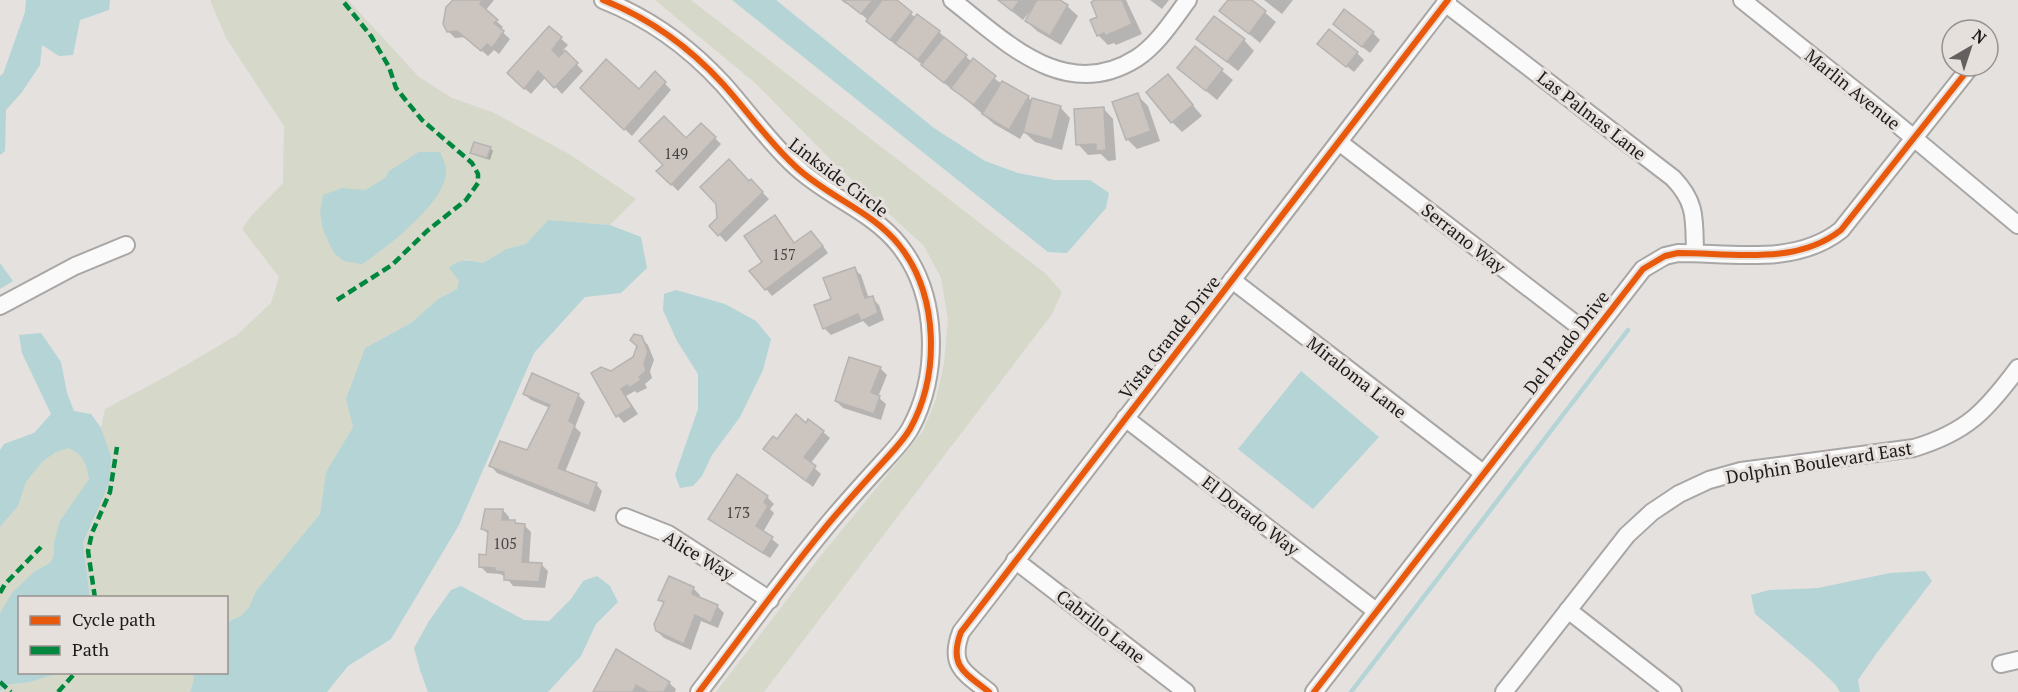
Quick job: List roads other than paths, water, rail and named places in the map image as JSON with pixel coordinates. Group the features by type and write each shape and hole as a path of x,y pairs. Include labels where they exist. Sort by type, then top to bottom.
{"street":[{"name":"Linkside Circle","path":"603,0 644,20 699,61 722,84 776,148 799,170 861,212 899,245 914,269 925,296 931,339 929,373 921,405 910,430 820,534 699,692"},
{"path":"952,0 1037,63 1062,72 1090,74 1114,69 1137,58 1155,43 1188,0"},
{"name":"Marlin Avenue","path":"1744,1 2018,225"},
{"name":"Vista Grande Drive","path":"989,692 958,665 955,655 961,632 1447,2"},
{"name":"Las Palmas Lane","path":"1447,2 1673,178 1685,191 1690,201 1694,216 1695,253"},
{"name":"Del Prado Drive","path":"1314,692 1642,269 1665,256 1678,253 1766,255 1818,244 1832,237 1841,230 1962,78"},
{"name":"Serrano Way","path":"1339,142 1590,335"},
{"path":"0,306 75,266 126,245"},
{"name":"Miraloma Lane","path":"1232,280 1483,473"},
{"name":"Dolphin Boulevard East","path":"1504,692 1627,535 1652,512 1679,494 1709,480 1742,471 1914,448 1937,441 1971,422 1989,405 2018,368"},
{"name":"El Dorado Way","path":"1125,418 1376,611"},
{"name":"Alice Way","path":"625,517 668,534 770,600"},
{"name":"Cabrillo Lane","path":"1016,560 1186,692"},
{"path":"1568,610 1673,692"},
{"path":"2001,664 2018,660"}],"water":[{"path":"26,0 110,0 109,10 80,20 73,55 59,56 42,45 40,65 22,92 6,110 5,151 0,155 0,76 3,74 25,12"},
{"path":"732,0 776,0 934,128 985,161 1018,173 1055,180 1090,180 1109,193 1106,208 1067,253 1048,252"},
{"path":"419,152 440,152 444,161 446,170 444,182 437,196 414,223 373,257 362,264 344,261 334,253 323,230 320,213 323,195 342,188 365,190"},
{"path":"548,220 610,225 641,237 647,268 621,293 585,297 534,353 459,525 391,639 348,666 327,692 190,692 194,674 228,674 228,622 241,616 249,607 256,591 320,514 326,472 353,427 346,399 365,348 411,323 438,299 457,289 459,281 449,268 453,265 465,261 483,263 506,249 526,244"},
{"path":"0,263 13,281 0,289"},
{"path":"676,290 725,304 756,321 771,339 763,370 740,417 712,455 702,476 693,486 680,488 675,475 698,409 698,374 677,341 663,310 664,294"},
{"path":"41,333 61,362 67,393 74,411 91,414 101,428 111,456 110,481 83,543 90,596 18,596 18,674 56,674 30,682 6,685 0,692 0,613 12,593 35,571 50,563 54,555 54,543 60,521 89,479 85,464 78,454 68,448 56,452 42,462 26,482 18,506 0,527 0,450 4,444 34,433 51,414 22,353 19,335"},
{"path":"1301,371 1379,437 1313,509 1238,449"},
{"path":"1925,571 1932,581 1858,680 1860,692 1840,692 1813,663 1755,614 1751,595 1769,590 1818,588 1890,573"},
{"path":"597,576 610,586 618,602 596,624 581,656 548,692 428,692 414,648 429,621 451,590 461,586 524,620 549,621 571,599 583,581"}],"waterway":[{"path":"1351,692 1628,330"}]}
